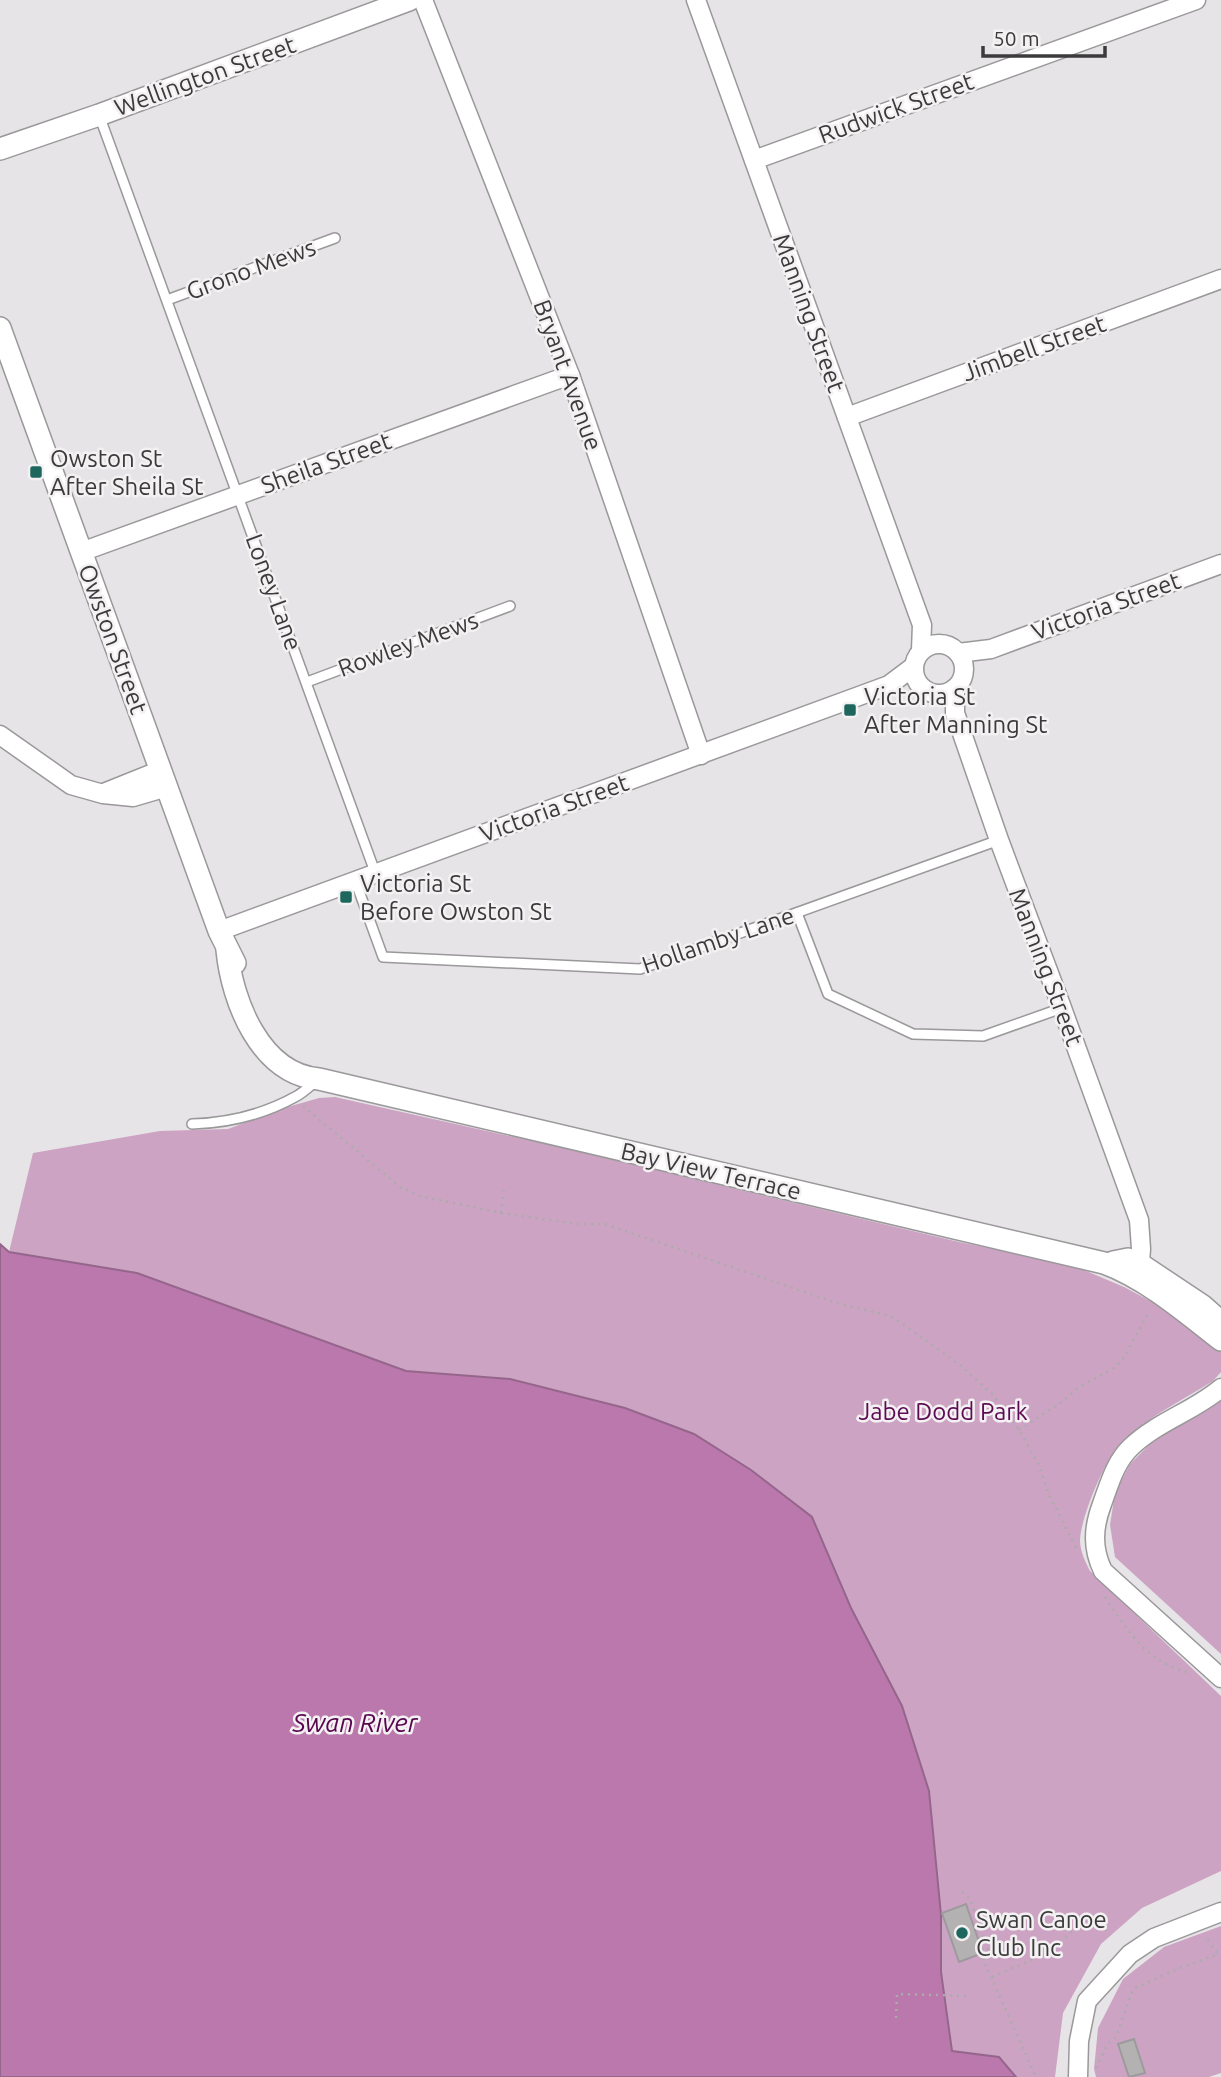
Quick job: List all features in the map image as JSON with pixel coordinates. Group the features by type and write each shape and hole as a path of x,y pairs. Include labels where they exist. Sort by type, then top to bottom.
{"street":[{"name":"Wellington Street","path":"0,149 409,0"},
{"name":"Bryant Avenue","path":"423,0 570,374 701,755"},
{"name":"Manning Street","path":"696,0 922,625 921,650"},
{"name":"Rudwick Street","path":"754,160 1196,0"},
{"name":"Jimbell Street","path":"847,416 1221,279"},
{"name":"Owston Street","path":"0,328 223,941 229,974 241,1009 252,1032 275,1049"},
{"name":"Sheila Street","path":"81,552 570,374"},
{"name":"Victoria Street","path":"951,648 991,649 1221,564"},
{"name":"Manning Street","path":"922,625 951,648"},
{"path":"926,690 948,692 959,682 962,660 951,648 936,643 921,650 913,667 916,680 926,690 955,713"},
{"name":"Victoria Street","path":"959,682 991,649"},
{"name":"Victoria Street","path":"223,941 375,872 889,685 913,667"},
{"name":"Manning Street","path":"959,682 955,713 1139,1220 1133,1269"},
{"name":"Victoria Street","path":"889,685 926,690"},
{"path":"0,735 71,785 103,794 133,797 164,778"},
{"name":"Bay View Terrace","path":"275,1049 307,1067 319,1079 1133,1269 1203,1306 1221,1322"},
{"name":"Bay View Terrace","path":"1133,1269 1159,1294 1221,1340"},
{"path":"1219,1388 1130,1447 1111,1479 1098,1514 1094,1535 1095,1555 1103,1571 1221,1678"},
{"path":"1078,2077 1079,2041 1087,2001 1130,1954 1154,1938 1221,1912"}],"lane":[{"name":"Loney Lane","path":"99,115 375,872"},
{"name":"Grono Mews","path":"167,300 335,238"},
{"name":"Rowley Mews","path":"307,682 510,607"},
{"name":"Hollamby Lane","path":"355,880 383,957 640,969 999,840"},
{"path":"797,913 828,994 913,1034 983,1036 1062,1008"},
{"path":"192,1124 221,1123 272,1107 297,1096 319,1079"}],"path":[{"path":"297,1096 304,1107 336,1135 400,1187 420,1196 500,1213 578,1224 605,1224 840,1304 890,1316 960,1365 992,1394 1019,1430 1039,1465 1049,1495 1083,1561"},
{"path":"500,1213 504,1191"},
{"path":"1019,1430 1062,1402 1079,1387 1114,1368 1123,1359 1159,1294"},
{"path":"1102,1592 1128,1633 1150,1656 1172,1669 1193,1674"},
{"path":"961,1892 970,1899 990,1956 983,1959 1036,2077"},
{"path":"992,1977 1045,1954 1087,1919 1107,1931"},
{"path":"1092,2077 1107,2045 1116,2037 1133,1989 1220,1954 1196,1922"},
{"path":"896,2018 897,1994 970,1996"}],"green space":[{"name":"Jabe Dodd Park","path":"335,1097 959,1242 1072,1265 1124,1287 1169,1311 1221,1346 1221,1372 1213,1381 1138,1428 1113,1453 1089,1504 1080,1540 1090,1571 1221,1696 1221,1871 1142,1908 1101,1944 1063,2013 1055,2077 1016,2077 998,2057 952,2051 941,1972 941,1915 929,1791 902,1706 851,1608 812,1517 751,1470 694,1434 625,1408 510,1379 406,1371 137,1273 9,1252 33,1153 160,1131 228,1129 284,1108 319,1098"},
{"path":"1221,1399 1221,1654 1115,1557 1110,1525 1115,1493 1130,1464 1150,1444"},
{"path":"1221,1926 1221,2073 1209,2077 1096,2077 1094,2069 1098,2028 1123,1979 1164,1947"}],"water":[{"name":"Swan River","path":"0,1244 9,1252 137,1273 406,1371 510,1379 625,1408 694,1434 751,1470 812,1517 851,1608 902,1706 929,1791 941,1915 941,1972 952,2051 999,2057 1016,2077 0,2077"}],"building":[{"name":"Swan Canoe Club Inc","path":"966,1904 983,1953 959,1962 942,1913"},
{"path":"1134,2039 1145,2073 1129,2077 1118,2044"}],"place":[{"name":"Owston St After Sheila St","path":"36,472"},
{"name":"Victoria St After Manning St","path":"850,710"},
{"name":"Victoria St Before Owston St","path":"346,897"},
{"name":"Swan Canoe Club Inc","path":"962,1933"}]}
